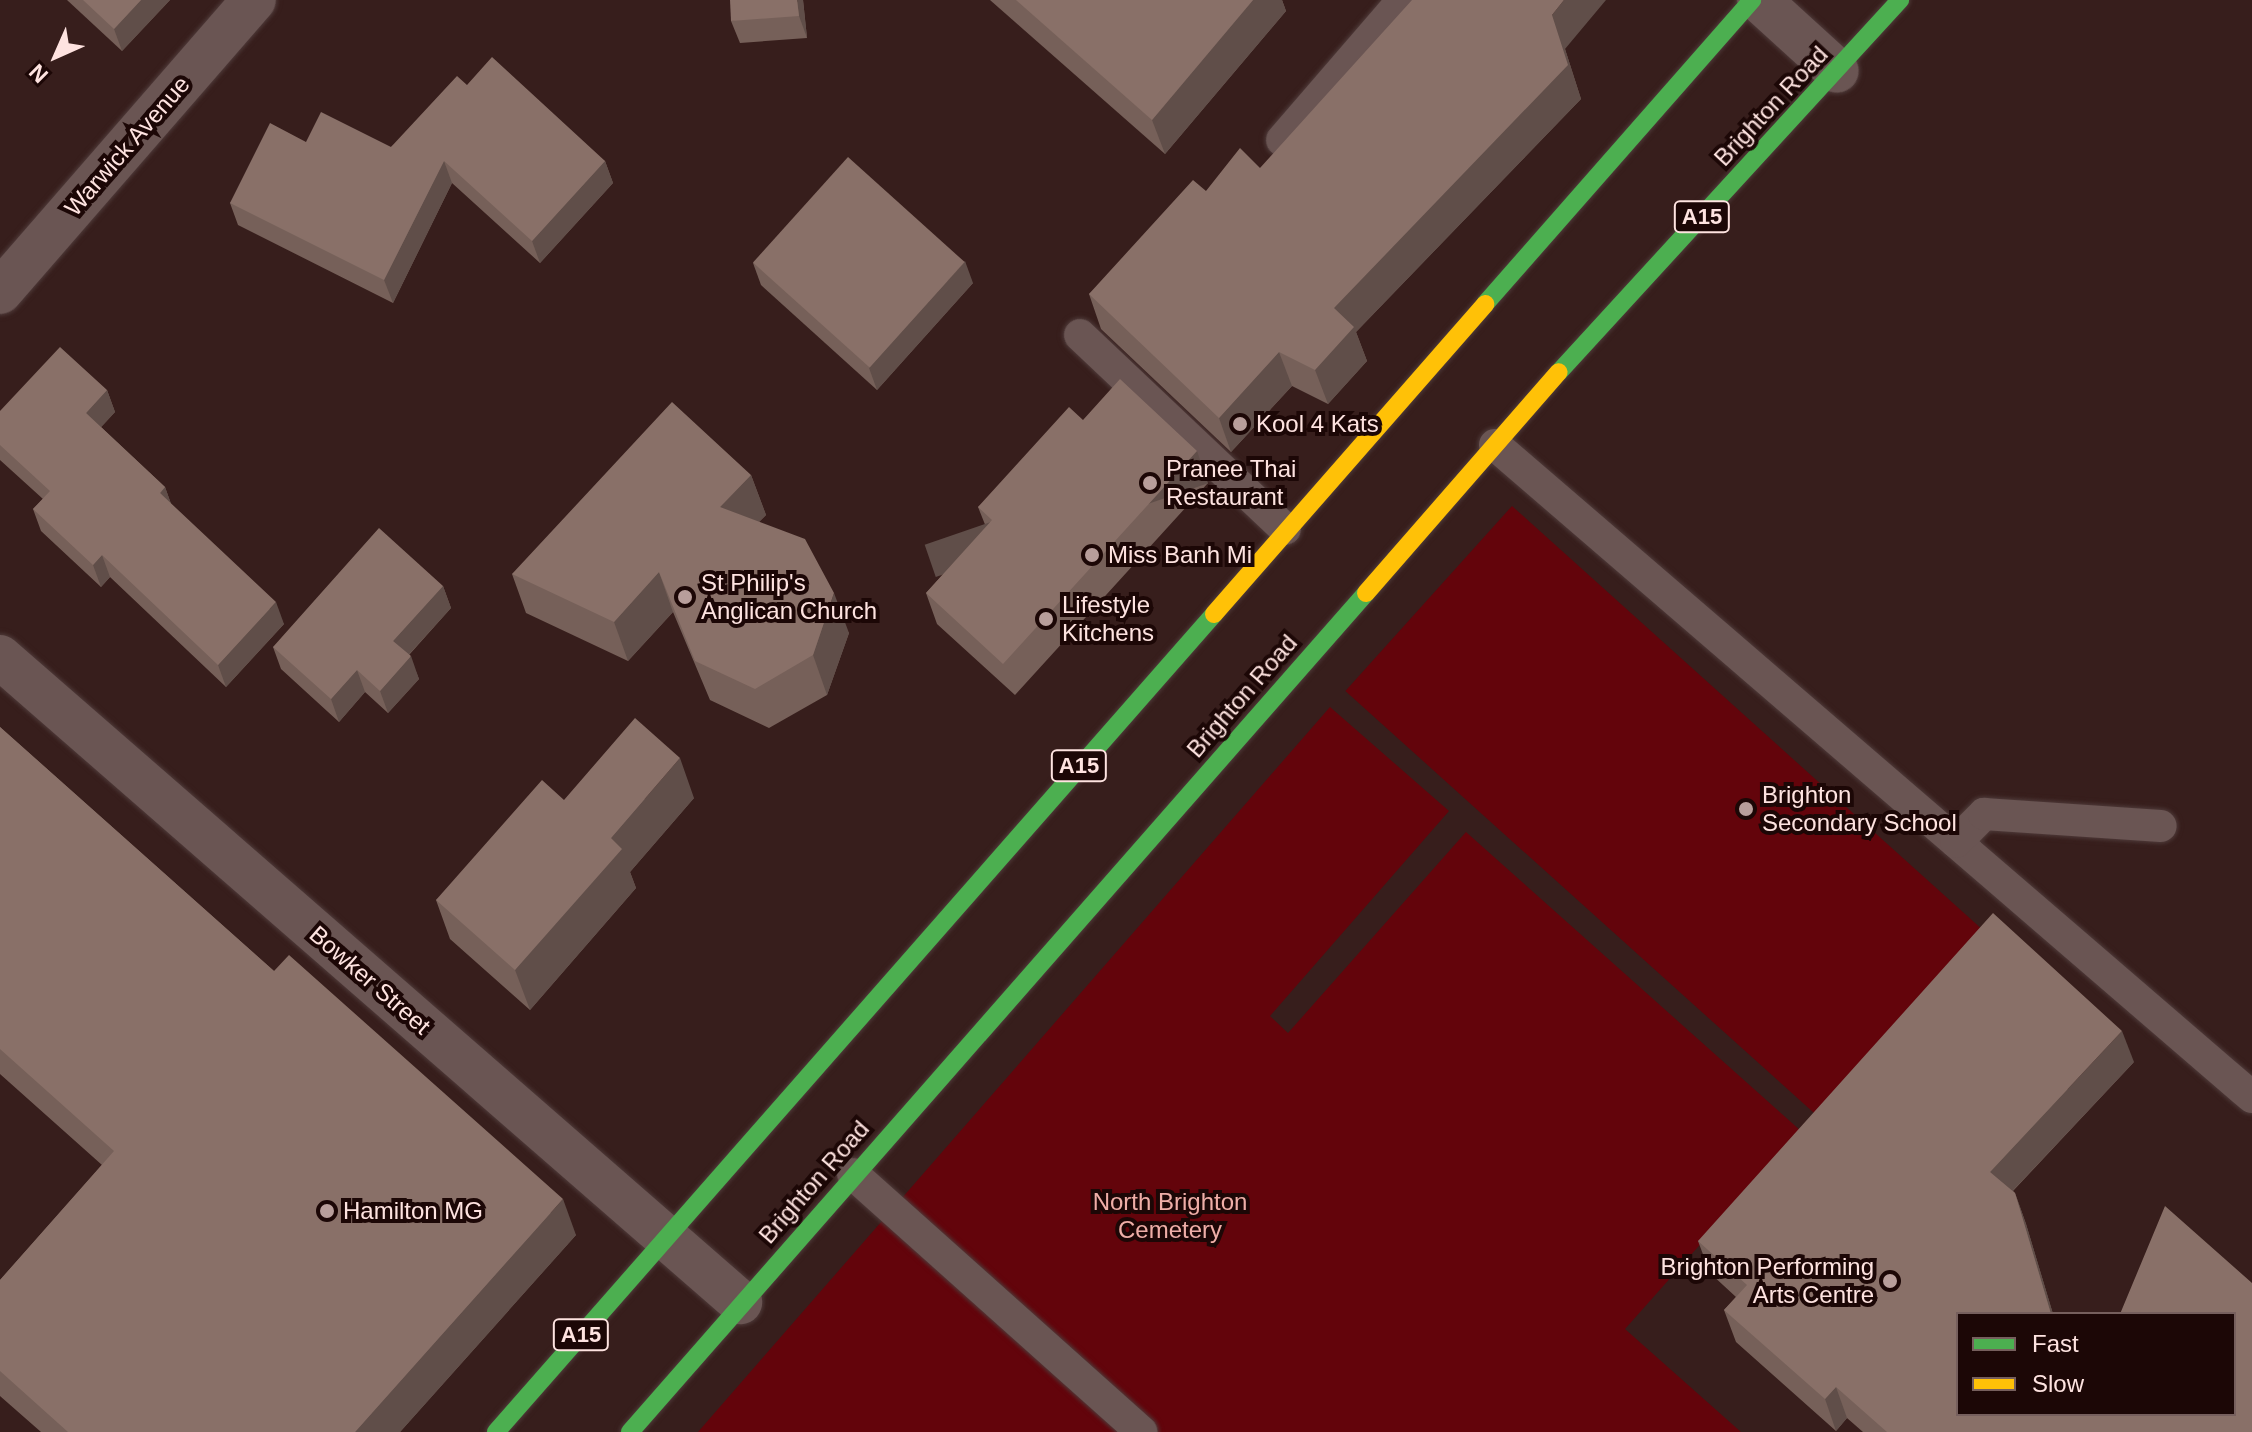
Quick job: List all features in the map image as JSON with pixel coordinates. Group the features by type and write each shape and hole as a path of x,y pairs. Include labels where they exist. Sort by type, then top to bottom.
{"main road":[{"name":"A15","path":"496,1432 1752,0"},
{"name":"Brighton Road","path":"630,1432 740,1302 1495,445 1900,0"}],"street":[{"name":"Warwick Avenue","path":"0,292 254,0"},
{"path":"1759,0 1837,71"},
{"name":"Bowker Street","path":"0,657 740,1302"}],"lane":[{"path":"1282,140 1403,0"},
{"path":"1080,335 1285,529"},
{"path":"1495,445 2252,1097"},
{"path":"1956,842 1984,814 2161,826"},
{"path":"853,1174 1142,1432"}],"green space":[{"path":"1512,506 2002,947 1835,1132 1345,691"},
{"name":"North Brighton Cemetery","path":"1330,707 1449,811 1270,1016 1288,1033 1466,832 1801,1131 1625,1329 1741,1432 698,1432"}],"building":[{"path":"83,0 141,0 114,29"},
{"path":"730,0 797,0 799,16 731,21"},
{"path":"1016,0 1253,0 1152,120"},
{"path":"1412,0 1564,0 1552,15 1568,65 1334,308 1354,327 1315,370 1279,352 1219,418 1089,294 1193,180 1206,191 1240,148 1260,168"},
{"path":"492,57 605,161 532,241 444,161 384,280 230,203 270,123 306,142 321,112 391,147 457,76 467,85"},
{"path":"848,157 965,262 870,368 753,263"},
{"path":"60,347 107,390 86,413 165,487 160,493 276,602 218,665 102,555 93,565 33,509 50,491 0,445 0,411"},
{"path":"1120,379 1197,451 1003,664 926,593 992,520 978,507 1069,407 1083,420"},
{"name":"St Philip's Anglican Church","path":"672,402 751,475 720,507 805,539 834,593 813,655 755,689 695,661 659,572 614,622 512,574"},
{"path":"379,528 443,586 393,641 411,656 380,691 357,670 331,699 273,647"},
{"path":"635,718 680,758 611,838 622,849 515,970 436,900 542,780 564,800"},
{"name":"Hamilton MG","path":"0,727 274,971 289,955 563,1199 355,1432 68,1432 0,1371 0,1280 114,1151 0,1049"},
{"path":"1993,913 2122,1031 1990,1172 2015,1193 2050,1312 1956,1312 1956,1416 2236,1416 2236,1312 2121,1312 2165,1206 2252,1283 2252,1432 1887,1432 1836,1387 1825,1399 1724,1310 1747,1285 1698,1241"}],"traffic: fast":[{"path":"1485,304 1752,0"},
{"path":"1559,372 1900,0"},
{"path":"630,1432 1366,593"},
{"path":"496,1432 1214,614"}],"traffic: slow":[{"path":"1214,614 1485,304"},
{"path":"1366,593 1559,372"}],"place":[{"name":"Kool 4 Kats","path":"1240,424"},
{"name":"Pranee Thai Restaurant","path":"1150,483"},
{"name":"Miss Banh Mi","path":"1092,555"},
{"name":"St Philip's Anglican Church","path":"685,597"},
{"name":"Lifestyle Kitchens","path":"1046,619"},
{"name":"Brighton Secondary School","path":"1746,809"},
{"name":"Hamilton MG","path":"327,1211"},
{"name":"Brighton Performing Arts Centre","path":"1890,1281"}]}
